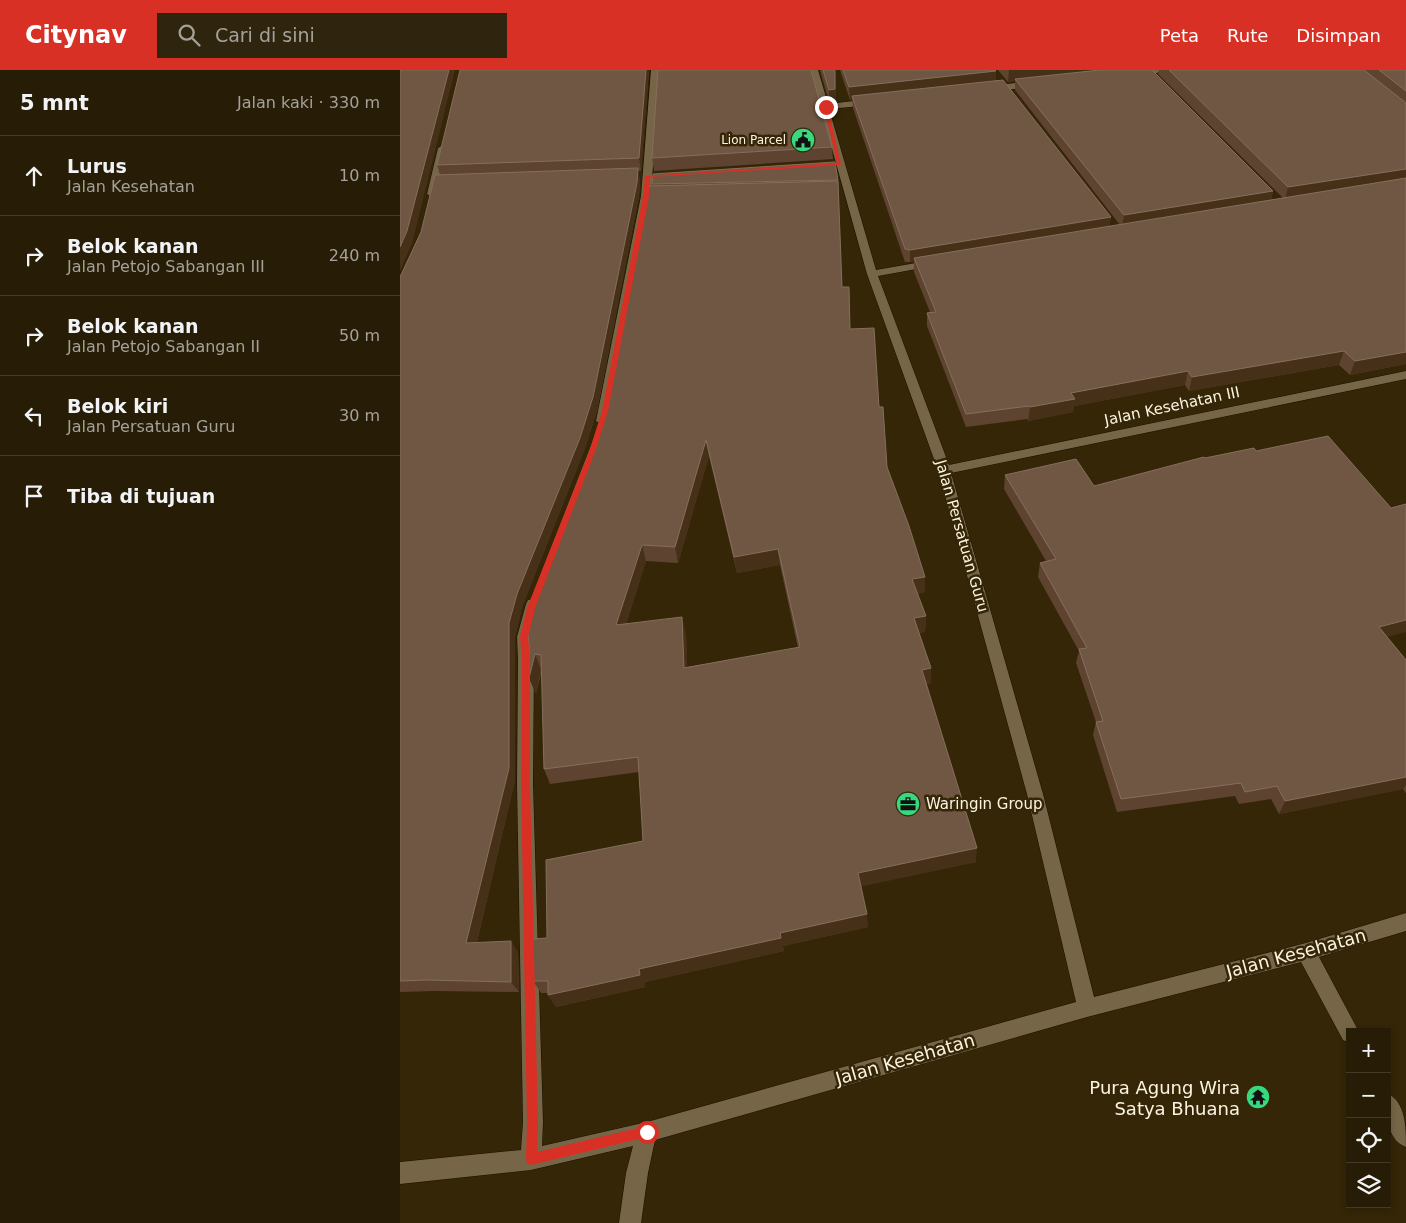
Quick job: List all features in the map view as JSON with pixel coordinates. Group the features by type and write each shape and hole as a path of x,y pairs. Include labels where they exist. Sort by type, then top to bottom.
{"street":[{"path":"600,430 651,196 648,176 655,70"},
{"name":"Jalan Persatuan Guru","path":"814,70 826,107 835,165 843,191 944,470 1035,794 1087,1008"},
{"path":"1120,74 1148,71 1157,74"},
{"path":"997,76 1008,91"},
{"path":"977,90 1008,91 1043,83"},
{"path":"826,107 882,101"},
{"path":"430,200 439,183 446,136"},
{"path":"872,274 945,261"},
{"path":"1401,376 1406,387"},
{"name":"Jalan Kesehatan III","path":"944,470 1401,376"},
{"path":"531,1159 533,1122 525,784 526,660 524,637 537,594"},
{"name":"Jalan Kesehatan","path":"400,1173 531,1159 647,1132 1087,1008 1306,952 1406,922"},
{"path":"1306,952 1347,1028"},
{"path":"1391,1109 1406,1137"},
{"path":"630,1223 637,1173 647,1132"}],"building":[{"path":"400,70 449,70 407,231 400,247"},
{"path":"460,70 646,70 639,158 437,165"},
{"path":"658,70 811,70 832,147 652,158"},
{"path":"823,70 835,70 835,89 829,90"},
{"path":"843,70 995,70 996,71 849,87"},
{"path":"1100,70 1152,70 1273,191 1124,215 1015,79"},
{"path":"1169,70 1364,70 1406,103 1406,169 1288,187"},
{"path":"1379,70 1406,70 1406,91"},
{"path":"1003,80 1111,217 910,250 905,249 852,96"},
{"path":"835,162 838,180 652,184 653,174"},
{"path":"638,168 637,183 593,397 580,438 517,594 509,623 509,768 466,943 511,941 511,982 400,981 400,276 421,232 435,175"},
{"path":"1406,178 1406,352 1355,361 1344,351 1192,377 1188,371 1071,393 1075,399 1030,407 966,414 927,313 936,312 914,258"},
{"path":"838,181 842,287 849,287 850,329 874,328 879,407 883,407 887,467 909,526 925,577 912,579 926,616 914,618 931,668 922,670 977,848 858,873 867,914 780,933 781,938 639,969 640,975 548,995 548,981 533,981 532,939 547,938 546,860 643,841 638,757 544,769 541,655 535,654 529,678 527,622 534,593 595,437 609,395 649,186","holes":["706,440 734,557 778,549 800,647 684,668 682,617 616,625 642,545 675,547"]},
{"path":"1328,436 1391,508 1406,504 1406,620 1379,627 1406,660 1406,777 1285,801 1277,786 1245,792 1241,783 1121,799 1096,722 1103,721 1079,649 1087,648 1040,563 1056,559 1005,475 1076,459 1094,486 1204,457 1254,448 1256,451"}],"place":[{"name":"Lion Parcel","path":"803,140"},
{"name":"Waringin Group","path":"908,804"},
{"name":"Pura Agung Wira Satya Bhuana","path":"1258,1097"}],"route":[{"path":"647,1132 531,1159 533,1122 525,784 526,660 524,637 531,608 600,430 646,196 648,176 840,164 826,107"}]}
